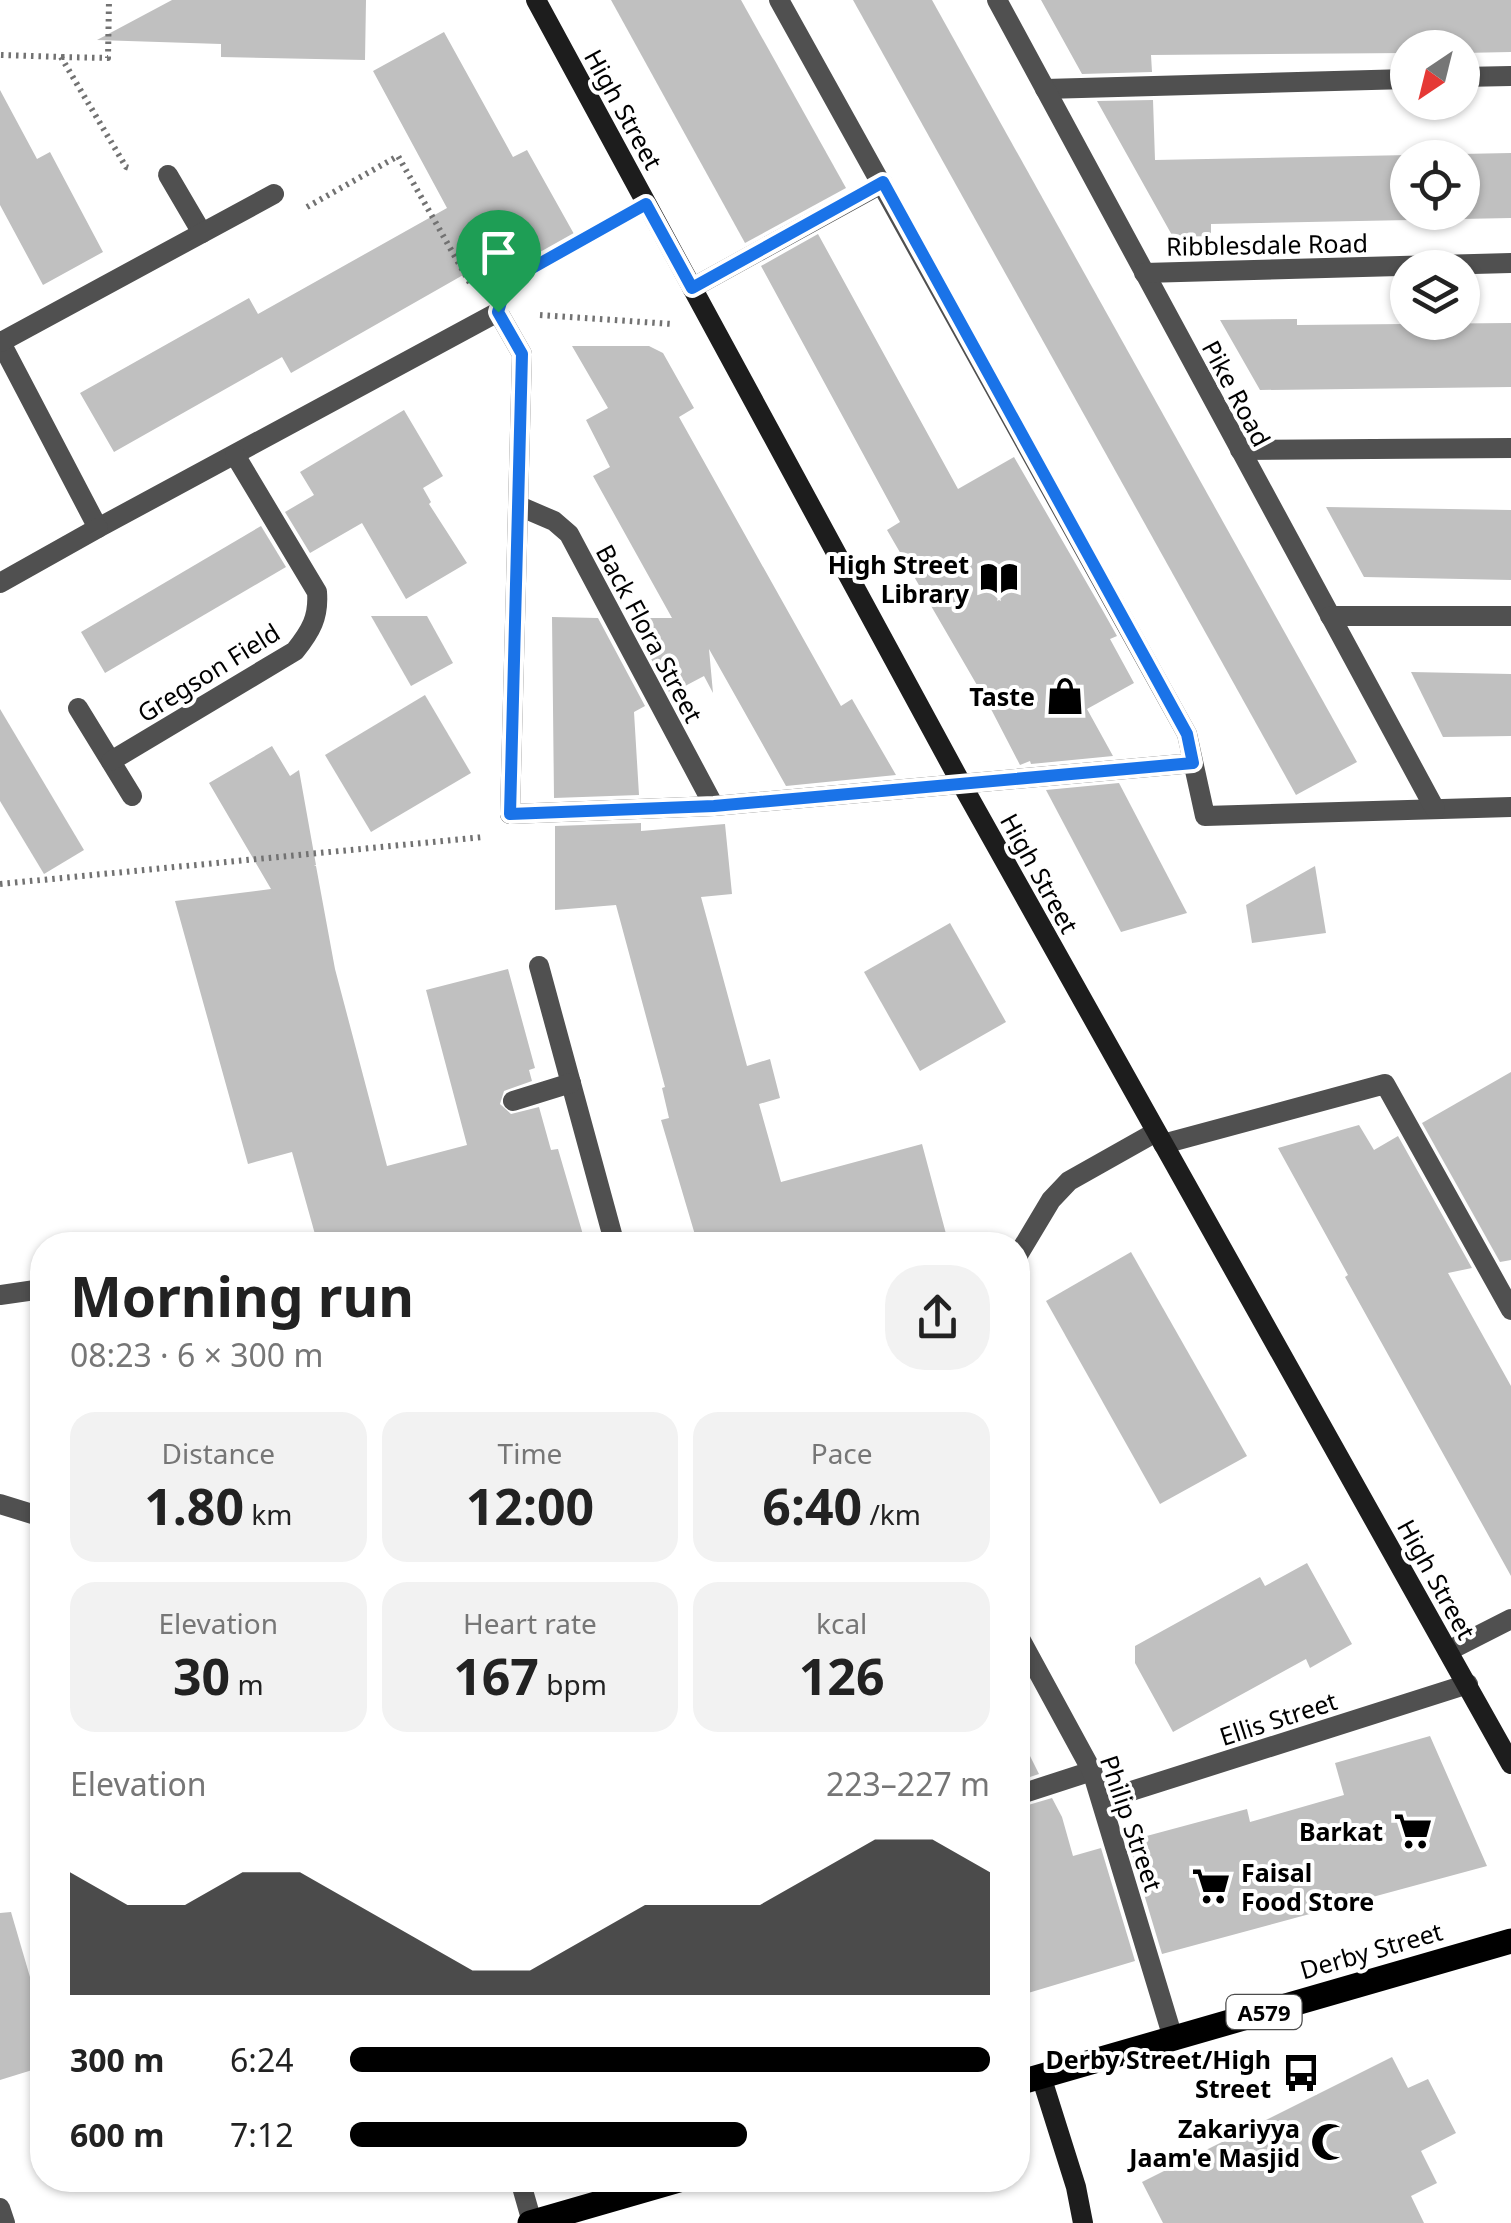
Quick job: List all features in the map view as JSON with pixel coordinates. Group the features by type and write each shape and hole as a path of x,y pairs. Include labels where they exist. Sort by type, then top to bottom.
{"main road":[{"name":"Derby Street","path":"1030,2079 1511,1941"},
{"path":"531,2223 638,2192"}],"street":[{"name":"High Street","path":"536,0 961,783 1511,1764"},
{"path":"779,0 1187,734 1205,816 1511,807"},
{"name":"Pike Road","path":"997,0 1435,809"},
{"path":"1480,77 1511,76"},
{"path":"1044,89 1390,79"},
{"path":"168,175 202,233"},
{"path":"692,288 883,182"},
{"path":"98,528 0,341 274,194"},
{"name":"Ribblesdale Road","path":"1144,273 1511,263"},
{"path":"0,583 493,314 522,354 510,814 714,806 1193,763"},
{"path":"1240,450 1511,448"},
{"name":"Gregson Field","path":"111,761 295,651 318,612 316,592 235,455"},
{"name":"Back Flora Street","path":"519,506 554,521 569,534 714,806"},
{"path":"1330,616 1511,616"},
{"path":"78,708 132,796"},
{"path":"539,966 611,1232"},
{"path":"513,1101 571,1083"},
{"path":"1030,1236 1051,1200 1069,1182 1160,1138 1384,1084 1511,1310"},
{"path":"0,1296 30,1291"},
{"path":"0,1504 30,1513"},
{"path":"1448,1651 1511,1619"},
{"name":"Philip Street","path":"1030,1657 1092,1771 1103,1800 1174,2038"},
{"name":"Ellis Street","path":"1103,1800 1468,1684"},
{"path":"1030,1791 1092,1771"},
{"path":"1030,2081 1076,2187 1083,2223"},
{"path":"523,2192 531,2223"},
{"path":"0,2208 5,2223"}],"path":[{"path":"1,56 108,58 109,0"},
{"path":"61,57 126,167 168,175"},
{"path":"274,194 286,219 398,156 493,314"},
{"path":"493,314 507,282 646,204"},
{"path":"493,314 714,327"},
{"path":"0,884 487,837 510,814"}],"building":[{"path":"172,0 366,0 365,60 221,57 221,44 97,40"},
{"path":"611,0 741,0 846,188 745,243"},
{"path":"853,0 932,0 1357,762 1296,795"},
{"path":"1041,0 1511,0 1511,52 1480,53 1480,30 1390,30 1390,53 1151,55 1152,72 1082,74"},
{"path":"444,32 513,157 527,150 574,234 502,274 493,258 291,373 282,357 114,452 80,393 249,298 258,314 447,208 373,71"},
{"path":"0,90 37,159 50,152 103,252 43,285 0,205"},
{"path":"1153,100 1155,160 1390,155 1390,220 1211,224 1211,236 1173,237 1097,101"},
{"path":"1511,153 1511,218 1480,219 1480,154"},
{"path":"818,234 958,489 1014,457 1103,611 1117,636 1110,639 1134,683 1087,709 1113,756 1031,764 1030,761 1020,765 887,530 900,522 761,266"},
{"path":"1297,319 1297,325 1390,324 1390,340 1480,340 1480,323 1511,323 1511,387 1260,390 1220,320"},
{"path":"572,346 649,346 663,353 694,408 679,417 841,706 852,699 896,775 786,786 709,649 713,693 704,676 670,694 629,618 672,618 593,476 610,467 586,420 608,408"},
{"path":"404,410 443,476 423,488 429,504 467,563 406,599 362,523 310,553 285,512 314,495 300,472"},
{"path":"1326,507 1511,510 1511,580 1364,577"},
{"path":"261,526 286,567 105,673 81,632"},
{"path":"371,616 427,616 453,663 411,686"},
{"path":"552,617 598,618 645,706 634,712 639,795 554,798"},
{"path":"1411,672 1511,674 1511,736 1443,737"},
{"path":"425,695 471,773 371,832 325,755"},
{"path":"0,709 84,850 44,874 0,801"},
{"path":"272,746 290,776 299,770 335,969 387,1166 467,1145 426,990 508,969 535,1068 529,1070 532,1081 504,1091 500,1104 511,1114 539,1107 551,1150 558,1149 582,1232 314,1232 292,1152 248,1164 175,901 271,889 209,783"},
{"path":"1119,783 1187,913 1121,932 1046,790"},
{"path":"641,823 641,831 725,824 732,894 701,897 747,1066 770,1059 780,1098 759,1104 781,1182 922,1144 946,1232 694,1232 661,1120 669,1118 662,1088 665,1087 616,905 555,910 555,826"},
{"path":"1315,866 1326,933 1252,943 1246,905"},
{"path":"950,923 1006,1022 920,1071 864,972"},
{"path":"1511,1072 1511,1260 1500,1262 1422,1123"},
{"path":"1359,1125 1374,1150 1398,1136 1472,1268 1448,1273 1511,1386 1511,1576 1278,1148"},
{"path":"1131,1252 1247,1456 1160,1504 1046,1301"},
{"path":"1307,1563 1352,1644 1310,1668 1306,1659 1173,1732 1135,1663 1135,1646 1260,1577 1265,1586"},
{"path":"1430,1736 1487,1866 1162,1954 1128,1841 1247,1809 1250,1822 1344,1795 1335,1763"},
{"path":"1030,1756 1039,1774 1030,1777"},
{"path":"1052,1798 1073,1856 1101,1848 1135,1961 1030,1992 1030,1804"},
{"path":"11,1912 30,1977 30,2071 0,2080 0,1913"},
{"name":"Zakariyya Jaam'e Masjid","path":"1392,2057 1408,2088 1428,2079 1456,2133 1421,2151 1437,2183 1411,2196 1424,2223 1163,2223 1142,2182"}],"place":[{"name":"High Street Library","path":"999,578"},
{"name":"Taste","path":"1065,696"},
{"name":"Barkat","path":"1413,1831"},
{"name":"Faisal Food Store","path":"1211,1886"},
{"name":"Derby Street/High Street","path":"1301,2073"},
{"name":"Zakariyya Jaam'e Masjid","path":"1330,2142"}],"route":[{"path":"883,182 1187,734 1193,763 714,806 510,814 522,354 498,312 507,282 646,204 692,288 883,182"}]}
